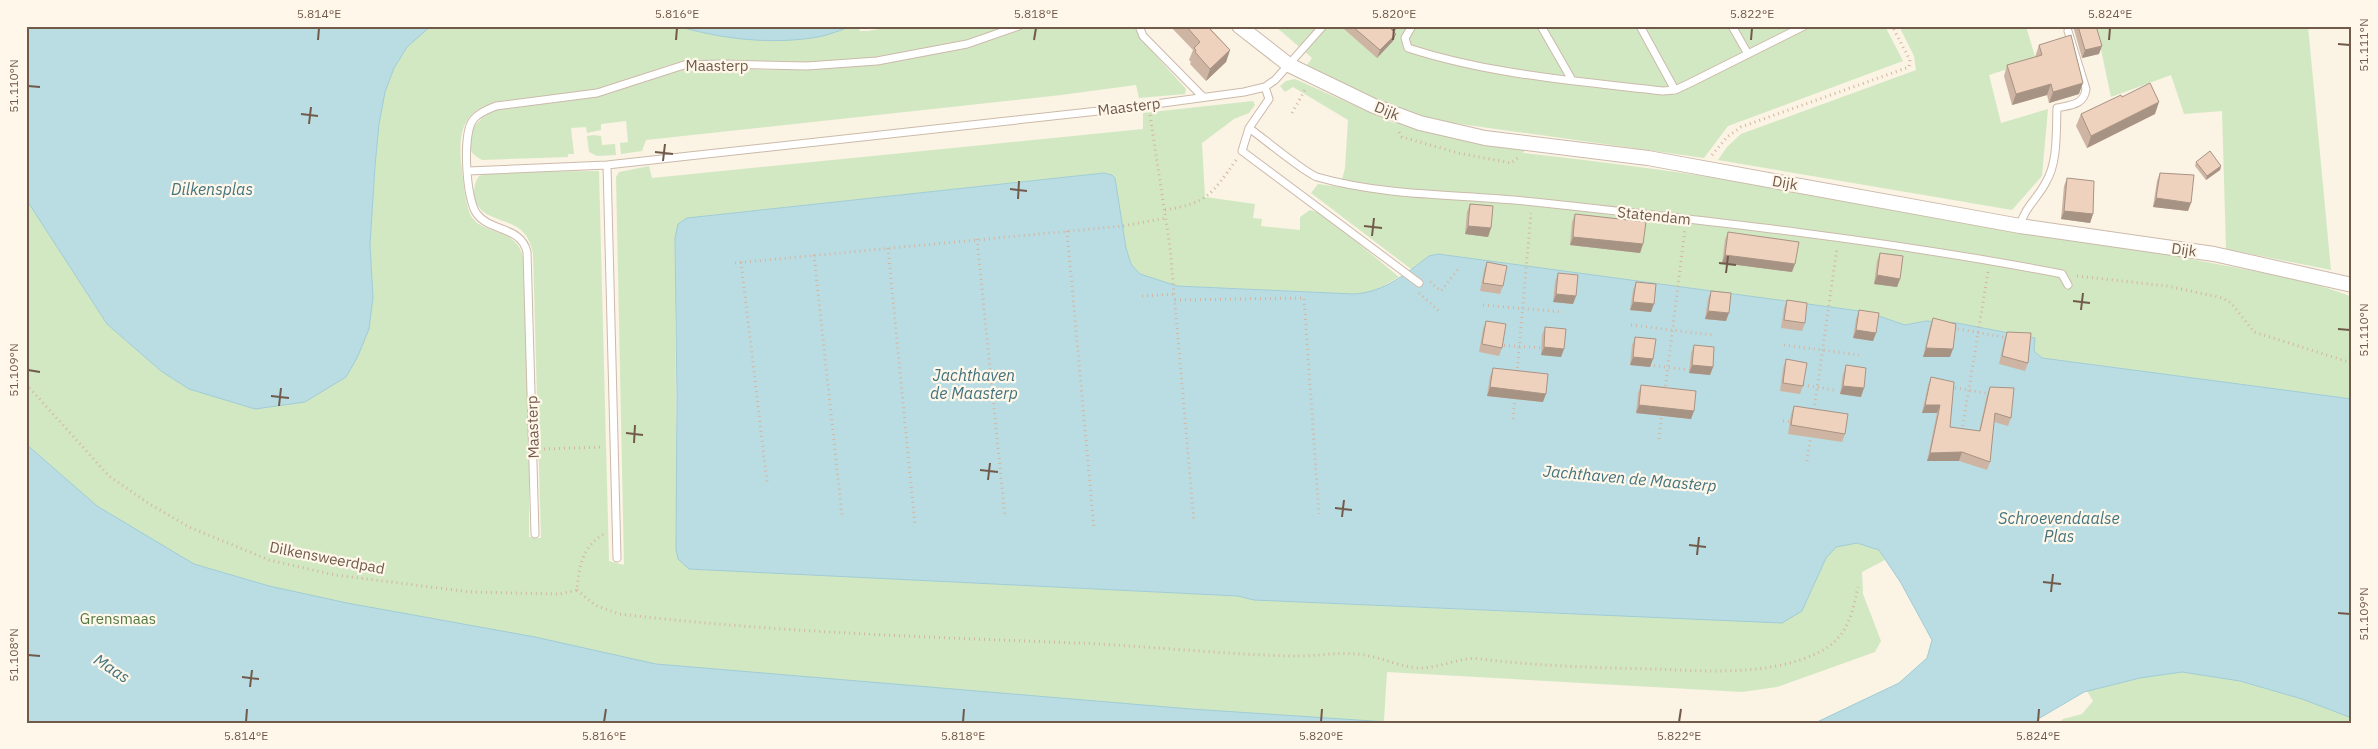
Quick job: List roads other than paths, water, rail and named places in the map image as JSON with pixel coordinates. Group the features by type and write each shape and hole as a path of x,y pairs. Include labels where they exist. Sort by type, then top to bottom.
{"street":[{"name":"Dijk","path":"1239,26 1289,65 1390,112 1429,125 1494,139 1648,158 2020,226 2214,254 2352,285"}],"lane":[{"name":"Maasterp","path":"535,534 527,252 526,245 517,236 484,220 475,212 470,195 465,146 469,127 479,115 496,106 597,93 684,65 807,66 885,60 967,44 1019,26"},
{"path":"1139,26 1143,36 1202,97"},
{"name":"Maasterp","path":"468,171 607,166 1148,105 1244,92 1265,87 1275,80 1323,26"},
{"path":"1412,26 1405,38 1408,48 1504,72 1663,91 1675,90 1804,26"},
{"path":"1541,26 1572,80"},
{"path":"1640,26 1675,90"},
{"path":"1732,26 1748,54"},
{"path":"2020,226 2023,214 2047,182 2052,166 2057,108 2081,102 2085,97 2086,89 2068,31"},
{"path":"1265,87 1269,99 1249,128 1242,151 1419,283"},
{"name":"Statendam","path":"1249,128 1315,177 1367,188 1532,202 1686,218 1838,239 2062,274 2068,285"},
{"path":"607,166 617,558"}],"water":[{"name":"Dilkensplas","path":"26,26 431,26 407,47 394,68 385,92 379,124 375,166 370,245 373,297 369,329 357,358 346,377 305,402 255,409 189,389 161,371 107,324 26,199"},
{"path":"677,26 852,26 818,37 765,40 729,37"},
{"name":"Jachthaven de Maasterp","path":"1104,173 1115,178 1126,248 1131,264 1140,274 1177,286 1365,293 1385,286 1429,256 1438,254 1867,312 1905,325 1926,321 1957,323 2035,338 2034,351 2042,358 2352,399 2352,718 2302,699 2240,681 2182,672 2140,678 2084,692 2038,719 2035,723 1815,723 1899,683 1927,658 1932,640 1901,583 1879,550 1857,543 1836,547 1826,558 1802,611 1782,623 1254,600 1238,596 689,569 678,559 676,549 675,238 678,224 687,218"},
{"name":"Grensmaas","path":"26,444 97,506 194,564 269,586 347,603 535,637 656,664 1191,709 1403,723 26,723"}],"water label":[{"name":"Schroevendaalse Plas","path":"2059,527"},
{"name":"Maas","path":"112,668"}]}
